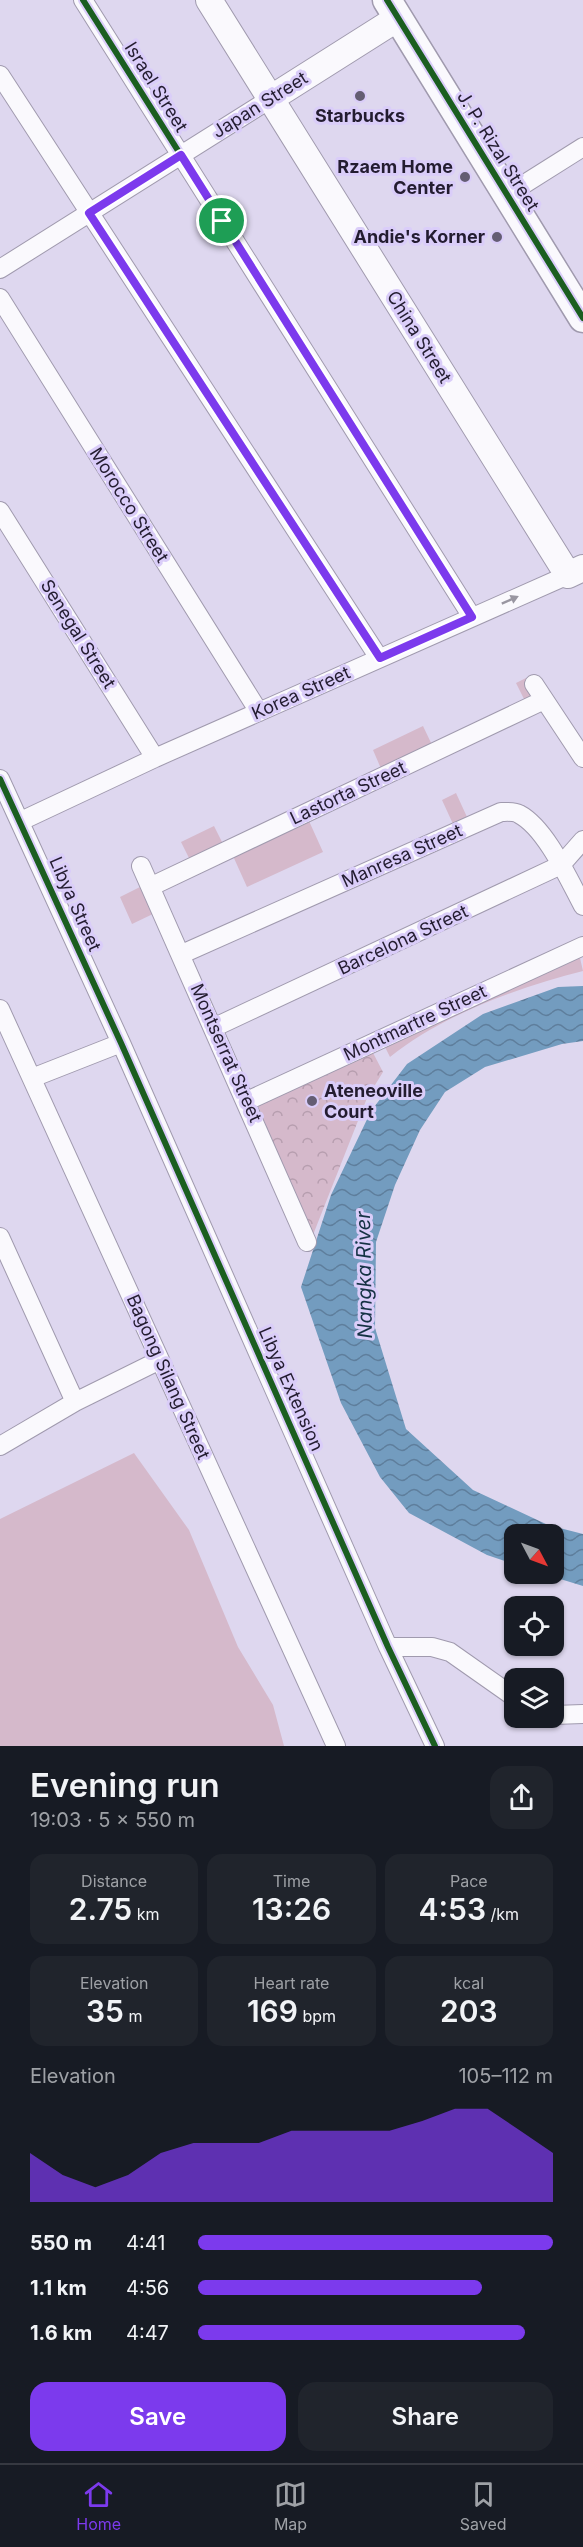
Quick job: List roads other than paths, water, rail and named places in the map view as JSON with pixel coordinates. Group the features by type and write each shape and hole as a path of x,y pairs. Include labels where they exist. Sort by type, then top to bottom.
{"main road":[{"name":"J. P. Rizal Street","path":"392,9 583,318"}],"street":[{"name":"Israel Street","path":"83,0 472,617"},
{"name":"China Street","path":"209,0 270,99 576,571"},
{"name":"Japan Street","path":"0,269 270,99 392,9"},
{"path":"0,75 380,658"},
{"path":"507,195 583,147"},
{"name":"Morocco Street","path":"0,298 259,712"},
{"name":"Senegal Street","path":"0,511 155,758"},
{"name":"Korea Street","path":"21,821 155,758 576,571"},
{"path":"534,684 583,758"},
{"name":"Lastorta Street","path":"152,886 544,700"},
{"name":"Libya Street","path":"0,779 121,1043"},
{"name":"Manresa Street","path":"182,954 501,812 517,812 533,825 561,865 583,906"},
{"name":"Barcelona Street","path":"214,1027 561,865 583,840"},
{"name":"Montserrat Street","path":"141,866 152,886 307,1242"},
{"name":"Montmartre Street","path":"246,1101 583,946"},
{"name":"Bagong Silang Street","path":"0,1009 336,1746"},
{"path":"32,1078 121,1043"},
{"name":"Libya Extension","path":"121,1043 388,1647 435,1746"},
{"path":"0,1237 75,1402"},
{"path":"0,1446 75,1402 160,1360"},
{"path":"388,1647 432,1647 450,1652 504,1690"},
{"path":"564,1714 583,1714"}],"water":[{"name":"Nangka River","path":"583,986 583,1041 562,1044 485,1067 445,1092 420,1130 395,1185 376,1242 375,1328 406,1429 473,1490 546,1524 504,1524 504,1561 487,1555 409,1513 380,1477 341,1403 301,1287 331,1195 371,1111 407,1064 483,1014 558,987"},
{"path":"564,1529 583,1534 583,1586 564,1580"}],"place":[{"name":"Starbucks","path":"360,96"},
{"name":"Rzaem Home Center","path":"465,177"},
{"name":"Andie's Korner","path":"497,237"},
{"name":"Ateneoville Court","path":"312,1101"}]}
